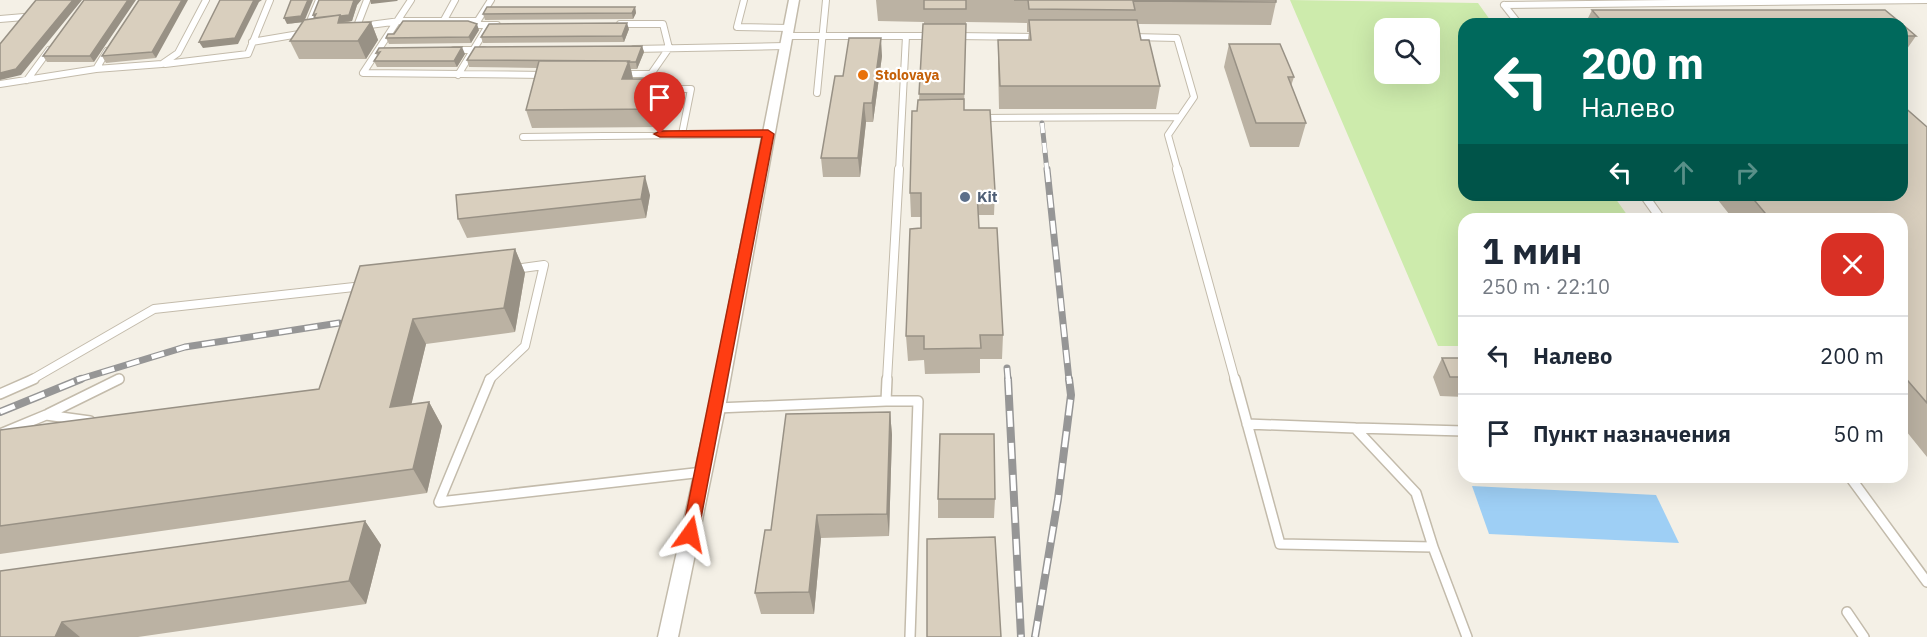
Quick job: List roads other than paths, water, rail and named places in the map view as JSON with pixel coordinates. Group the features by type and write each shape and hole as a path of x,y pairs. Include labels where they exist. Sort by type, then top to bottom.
{"street":[{"path":"668,637 717,408 794,0"}],"lane":[{"path":"162,64 178,53 206,0"},
{"path":"0,84 96,69 248,54 270,0"},
{"path":"305,33 319,0"},
{"path":"357,26 367,0"},
{"path":"411,0 400,21 363,73 549,75"},
{"path":"444,20 455,0"},
{"path":"491,0 475,25 500,25"},
{"path":"744,0 737,27 787,37"},
{"path":"817,93 825,36 826,0"},
{"path":"1514,18 1504,5 1927,0"},
{"path":"18,24 31,9"},
{"path":"0,19 24,17"},
{"path":"347,28 400,21 478,21"},
{"path":"616,24 663,24 669,48 651,74 617,75"},
{"path":"458,75 488,25"},
{"path":"252,42 315,31"},
{"path":"886,400 906,36"},
{"path":"631,49 669,48 787,37 1047,37"},
{"path":"1118,37 1177,38 1194,97 1168,135 1280,544 1433,547"},
{"path":"96,69 115,39"},
{"path":"27,80 53,45"},
{"path":"380,50 391,50"},
{"path":"450,50 496,50"},
{"path":"660,89 691,89 682,134"},
{"path":"971,118 1180,117"},
{"path":"901,118 913,118"},
{"path":"523,136 768,134"},
{"path":"509,269 544,266 525,346 488,381 439,502 703,472"},
{"path":"0,394 31,381 154,309 367,285"},
{"path":"0,434 46,415 120,379"},
{"path":"717,408 886,400 918,401 910,637"},
{"path":"46,415 98,422"},
{"path":"1247,424 1458,431"},
{"path":"1355,428 1416,493 1433,547 1467,637"},
{"path":"1854,483 1927,582"},
{"path":"1848,612 1864,637"}],"water":[{"path":"1472,486 1656,495 1679,543 1489,534"}],"railway":[{"path":"1042,123 1047,171"},
{"path":"1047,169 1069,380"},
{"path":"77,380 185,347 339,323"},
{"path":"1007,368 1008,380"},
{"path":"0,412 81,379"},
{"path":"1008,379 1021,637"},
{"path":"1035,637 1058,499 1071,395 1069,379"}],"place":[{"name":"Stolovaya","path":"863,75"},
{"name":"Kit","path":"965,197"}]}
